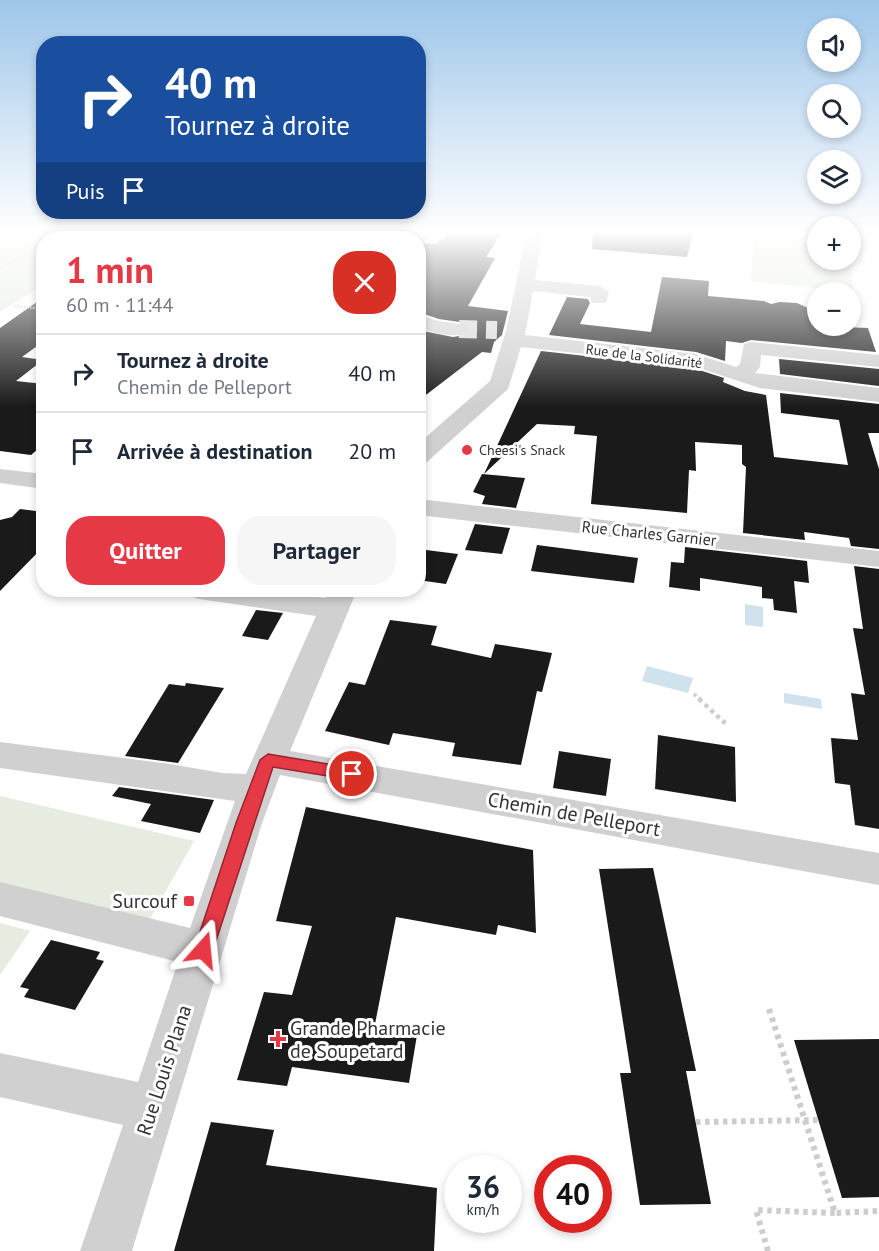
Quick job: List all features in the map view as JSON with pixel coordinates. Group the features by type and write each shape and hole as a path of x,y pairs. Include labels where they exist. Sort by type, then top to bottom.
{"street":[{"path":"426,449 500,384 508,334 523,289"},
{"path":"572,289 600,292 599,299"},
{"path":"426,324 459,329"},
{"name":"Rue de la Solidarité","path":"508,334 696,360 738,375 786,386 879,396"},
{"path":"738,375 750,367 752,348 879,361"},
{"path":"0,476 36,481"},
{"name":"Rue Charles Garnier","path":"426,508 879,559"},
{"path":"308,597 339,599"},
{"name":"Rue Louis Plana","path":"106,1251 203,950 263,774 339,599"},
{"name":"Chemin de Pelleport","path":"0,755 170,777 222,787 263,774 879,869"},
{"path":"0,899 203,950"},
{"path":"0,1075 152,1108"}],"path":[{"path":"15,306 36,308"},
{"path":"694,694 726,723"},
{"path":"769,1009 835,1213"},
{"path":"696,1122 818,1120"},
{"path":"768,1251 756,1210 835,1213 879,1210"}],"shaded area":[{"path":"0,289 36,289 36,289 0,312"},
{"path":"0,796 194,841 146,926 0,889"},
{"path":"0,923 30,931 0,975"}],"water":[{"path":"745,604 763,607 763,627 745,625"},
{"path":"647,666 693,678 688,693 642,681"},
{"path":"784,693 821,699 822,709 784,703"}],"building":[{"path":"426,289 477,289 468,306 508,311 502,335 494,342 491,353 482,352 426,395 426,332 453,337 465,335 471,329 466,323 426,315"},
{"path":"660,289 708,289 708,296 764,301 771,304 797,303 807,308 807,336 861,336 861,328 868,328 876,352 751,340 742,343 726,341 725,361 696,352 549,335 567,297 588,299 590,303 580,324 651,332"},
{"path":"36,303 36,347 22,357 36,359 36,365 16,381 36,383 36,451 31,455 0,451 0,328"},
{"path":"541,351 693,368 724,378 723,382 745,391 766,395 774,457 848,465 839,420 781,413 780,393 879,404 879,433 868,433 879,469 879,549 851,546 849,538 804,532 805,540 743,533 746,467 742,464 742,445 695,442 696,471 689,470 687,513 591,504 597,436 574,434 575,426 537,424 484,474"},
{"path":"779,359 879,369 879,386 780,374"},
{"path":"482,474 525,478 516,508 482,504 485,496 473,492"},
{"path":"20,509 36,511 36,554 0,591 0,520 12,517"},
{"path":"475,524 510,528 502,554 465,550"},
{"path":"537,545 638,558 634,583 531,571"},
{"path":"685,547 807,561 809,583 794,581 797,613 774,610 773,599 762,598 762,587 700,578 700,591 669,587 671,562 684,563"},
{"path":"426,550 458,554 446,584 426,581"},
{"path":"854,566 879,569 879,829 855,825 850,785 835,783 831,738 858,740 851,693 865,695 853,628 863,629"},
{"path":"256,610 283,613 268,640 242,636"},
{"path":"390,620 437,626 431,645 491,658 495,644 552,653 542,692 537,691 521,765 452,756 455,743 393,733 389,745 325,731 349,682 365,685"},
{"path":"186,683 224,688 178,763 125,756 169,684 185,686"},
{"path":"658,735 735,747 736,802 655,789"},
{"path":"559,751 611,759 606,796 553,788"},
{"path":"119,787 214,800 200,833 141,821 151,804 112,796"},
{"path":"306,807 533,850 536,933 498,925 496,935 396,917 375,1024 418,1029 409,1083 292,1067 287,1086 237,1080 264,992 292,995 312,926 276,921"},
{"path":"653,868 696,1071 686,1071 711,1204 640,1205 620,1073 631,1073 599,869"},
{"path":"51,940 100,952 96,959 104,961 75,1010 24,997 29,989 20,987"},
{"path":"879,1039 879,1197 842,1198 794,1040"},
{"path":"211,1122 274,1130 266,1165 437,1188 434,1251 174,1251"}],"tunnel":[{"path":"459,329 497,330"}],"place":[{"name":"Cheesi's Snack","path":"467,450"},
{"name":"Surcouf","path":"189,901"},
{"name":"Grande Pharmacie de Soupetard","path":"278,1039"}],"route":[{"path":"203,950 244,823 268,760 352,774"}]}
